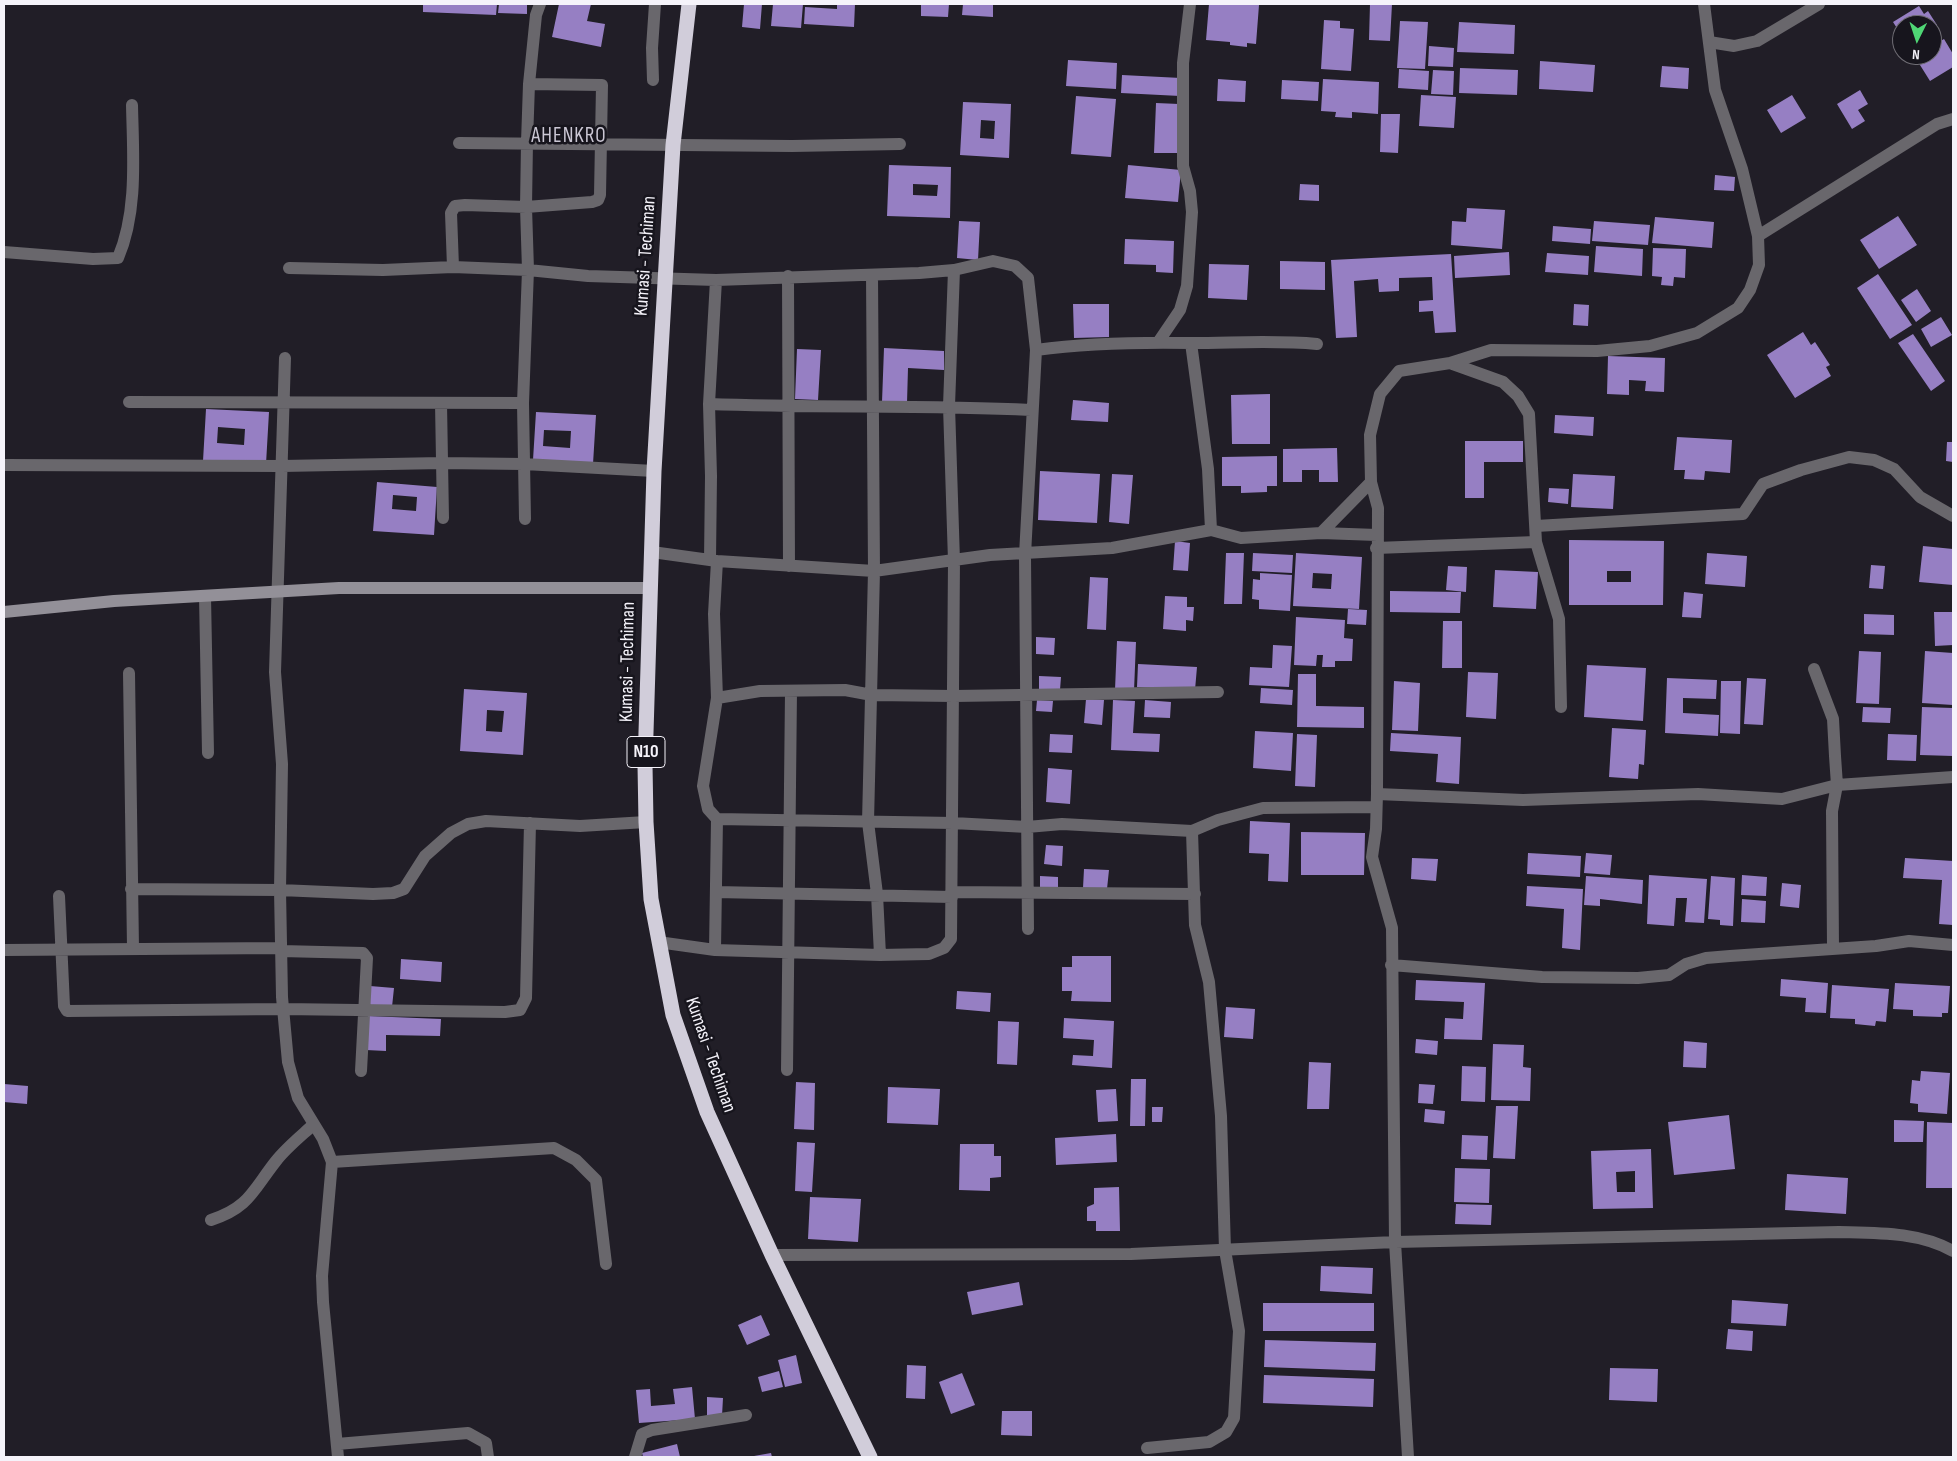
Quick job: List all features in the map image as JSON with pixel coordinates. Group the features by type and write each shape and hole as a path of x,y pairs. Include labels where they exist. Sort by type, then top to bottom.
{"highway":[{"name":"Kumasi - Techiman","path":"689,4 674,146 654,471 649,588 646,822 651,899 673,1015 707,1112 772,1255 870,1457"}],"main road":[{"path":"4,612 205,596 339,588 649,588"}],"street":[{"path":"525,519 523,403 528,270 526,207 527,142 529,84 536,15 540,4"},
{"path":"653,80 652,48 655,4"},
{"path":"1159,341 1180,310 1187,286 1192,212 1190,191 1183,166 1184,63 1190,4"},
{"path":"1408,1457 1395,1242 1392,928 1372,857 1377,794 1378,508 1370,482 1370,435 1380,394 1399,371 1450,362 1491,350 1596,351 1650,346 1697,333 1738,308 1750,290 1759,265 1758,236 1742,169 1715,90 1704,4"},
{"path":"1709,42 1734,46 1757,41 1819,4"},
{"path":"453,267 451,213 455,206 465,204 526,207 598,200 602,85 529,84"},
{"path":"4,252 93,259 118,258 125,242 132,193 132,105"},
{"path":"1758,236 1937,124 1953,119"},
{"path":"459,143 527,142 601,146 900,144"},
{"path":"289,268 384,270 453,267 528,270 588,276 716,280 788,276 872,275 954,270 993,261 1015,266 1028,278 1036,350 1025,555 1028,929"},
{"path":"658,942 715,950 880,955 929,954 944,948 951,939 954,561 949,406 954,270"},
{"path":"872,275 874,571 868,822 877,894 880,955"},
{"path":"788,276 790,407 789,566"},
{"path":"715,950 717,819 708,809 703,786 717,698 709,404 716,280"},
{"path":"1036,350 1086,343 1159,341 1191,343 1288,341 1317,344"},
{"path":"1191,343 1208,469 1211,530"},
{"path":"285,358 282,404 279,591 275,672 282,764 280,890 283,1009 288,1062 298,1098 323,1139 332,1162 322,1276 338,1451 468,1433 486,1443 488,1457"},
{"path":"1450,362 1502,382 1518,396 1529,414 1536,542 1559,619 1561,707"},
{"path":"129,402 282,404 523,403"},
{"path":"441,403 443,518"},
{"path":"709,404 790,407 949,406 1032,410"},
{"path":"1536,526 1743,514 1763,484 1849,456 1874,460 1894,468 1920,497 1953,516"},
{"path":"4,465 282,466 442,463 524,464 654,471"},
{"path":"1321,533 1370,482"},
{"path":"652,552 713,560 874,571 990,555 1025,555 1112,548 1211,530 1241,538 1321,533 1377,542 1536,542"},
{"path":"205,596 208,753"},
{"path":"1814,669 1833,719 1837,785 1832,811 1833,948"},
{"path":"129,673 133,948"},
{"path":"717,698 760,691 845,690 872,695 954,696 1218,692"},
{"path":"787,1070 790,952 791,691"},
{"path":"1377,794 1523,800 1698,794 1782,799 1837,785 1953,777"},
{"path":"717,819 953,823 1027,827 1062,824 1192,831 1218,820 1263,808 1376,807"},
{"path":"131,889 393,893 404,889 417,865 436,846 451,833 468,824 486,821 580,826 646,822"},
{"path":"59,896 64,1006 67,1011 283,1009 505,1012 520,1010 526,998 530,824"},
{"path":"1147,1448 1209,1442 1226,1432 1234,1418 1239,1331 1225,1250 1221,1116 1209,982 1195,925 1192,831"},
{"path":"716,892 790,894 1028,892 1194,894"},
{"path":"1391,965 1542,977 1638,978 1669,975 1686,964 1706,958 1909,941 1953,944"},
{"path":"4,950 133,948 281,949 362,953 367,958 362,1071"},
{"path":"211,1220 241,1206 260,1184 276,1160 313,1125"},
{"path":"332,1162 554,1148 576,1160 596,1180 606,1264"},
{"path":"772,1255 1131,1254 1395,1242 1839,1232 1892,1234 1931,1240 1953,1251"},
{"path":"635,1457 642,1434 652,1430 746,1415"}],"building":[{"path":"423,4 497,4 496,15 423,12"},
{"path":"499,4 527,4 527,14 498,13"},
{"path":"559,4 591,4 587,21 605,24 601,47 552,37"},
{"path":"744,4 762,4 760,29 742,27"},
{"path":"773,4 803,4 801,28 771,26"},
{"path":"837,4 855,4 854,27 804,24 805,7 837,9"},
{"path":"921,4 949,4 948,17 921,16"},
{"path":"963,4 993,4 993,17 962,15"},
{"path":"1209,4 1259,5 1256,44 1247,43 1247,47 1230,45 1230,42 1206,40"},
{"path":"1370,4 1392,4 1390,41 1369,40"},
{"path":"1919,6 1924,14 1928,11 1931,15 1904,15"},
{"path":"1324,20 1340,21 1340,28 1354,29 1351,71 1321,69"},
{"path":"1400,21 1428,22 1425,69 1397,68"},
{"path":"1459,22 1515,25 1514,54 1457,52"},
{"path":"1944,39 1953,54 1953,67 1930,81 1920,65 1942,65 1942,40"},
{"path":"1429,46 1454,48 1453,67 1428,66"},
{"path":"1068,60 1117,63 1116,89 1066,86"},
{"path":"1540,61 1595,65 1593,92 1539,89"},
{"path":"1662,66 1689,68 1688,89 1660,87"},
{"path":"1460,68 1518,70 1517,95 1459,93"},
{"path":"1399,69 1429,71 1428,90 1398,88"},
{"path":"1433,70 1454,71 1453,95 1431,94"},
{"path":"1122,75 1181,78 1180,96 1121,93"},
{"path":"1218,79 1246,81 1245,102 1217,101"},
{"path":"1323,79 1379,82 1378,114 1352,112 1352,118 1335,117 1336,112 1321,111"},
{"path":"1282,80 1319,82 1318,101 1281,99"},
{"path":"1860,90 1868,104 1858,110 1865,121 1852,129 1837,104"},
{"path":"1421,95 1456,97 1454,128 1419,126"},
{"path":"1792,95 1806,118 1781,133 1767,110"},
{"path":"1076,96 1116,99 1111,157 1071,154"},
{"path":"963,102 1011,104 1009,158 960,155","holes":["981,120 995,121 994,139 980,138"]},
{"path":"1156,103 1179,104 1177,153 1154,153"},
{"path":"1381,114 1400,114 1398,153 1380,152"},
{"path":"889,165 951,167 950,218 887,216","holes":["913,184 938,185 937,196 913,195"]},
{"path":"1128,165 1181,170 1178,202 1125,198"},
{"path":"1715,175 1735,177 1734,191 1714,190"},
{"path":"1300,184 1319,185 1319,201 1299,200"},
{"path":"1467,208 1505,210 1502,249 1451,245 1452,221 1466,222"},
{"path":"1898,216 1917,245 1879,269 1860,240"},
{"path":"1655,217 1714,222 1712,248 1652,243"},
{"path":"959,221 980,222 978,260 957,258"},
{"path":"1594,221 1650,225 1648,245 1592,241"},
{"path":"1553,226 1591,229 1590,244 1552,241"},
{"path":"1125,239 1174,241 1173,273 1156,272 1156,265 1124,264"},
{"path":"1596,246 1643,249 1642,276 1594,272"},
{"path":"1653,248 1686,249 1685,278 1674,277 1673,286 1661,285 1662,277 1652,276"},
{"path":"1509,252 1510,275 1455,278 1454,256"},
{"path":"1547,253 1589,256 1588,275 1545,272"},
{"path":"1451,254 1456,332 1435,333 1433,311 1419,312 1419,301 1433,300 1432,277 1399,278 1399,291 1379,292 1378,279 1354,281 1357,337 1336,338 1331,260"},
{"path":"1280,261 1325,262 1325,290 1280,289"},
{"path":"1209,264 1249,265 1247,300 1208,298"},
{"path":"1878,274 1912,325 1890,339 1857,288"},
{"path":"1917,289 1931,311 1916,322 1901,300"},
{"path":"1073,304 1109,304 1109,337 1074,338"},
{"path":"1574,304 1589,305 1588,326 1573,325"},
{"path":"1941,317 1952,335 1931,347 1921,329"},
{"path":"1803,332 1811,345 1815,342 1830,365 1826,367 1831,376 1795,398 1767,355"},
{"path":"1913,334 1945,381 1931,391 1898,343"},
{"path":"884,348 944,351 944,370 908,368 907,403 882,402"},
{"path":"797,349 821,350 818,400 795,399"},
{"path":"1608,356 1665,358 1664,392 1645,391 1646,381 1629,380 1629,395 1607,394"},
{"path":"1270,394 1270,444 1232,444 1231,395"},
{"path":"1073,400 1109,403 1108,422 1071,420"},
{"path":"206,409 269,412 266,464 203,461","holes":["218,427 245,429 244,445 217,443"]},
{"path":"536,412 596,415 593,464 533,460","holes":["544,430 571,431 570,448 543,446"]},
{"path":"1555,415 1594,417 1593,436 1554,433"},
{"path":"1677,437 1732,440 1730,473 1705,471 1704,480 1684,479 1685,470 1674,470"},
{"path":"1465,441 1523,441 1523,462 1484,462 1484,498 1465,498"},
{"path":"1947,442 1953,442 1953,462 1946,461"},
{"path":"1337,448 1338,482 1319,482 1319,470 1302,470 1302,482 1283,482 1283,449"},
{"path":"1277,456 1277,486 1267,486 1267,492 1241,493 1241,486 1222,486 1222,457"},
{"path":"1040,471 1100,474 1097,523 1038,520"},
{"path":"1112,474 1133,475 1129,524 1109,522"},
{"path":"1573,474 1615,476 1613,509 1571,507"},
{"path":"377,482 437,487 434,535 373,531","holes":["393,495 417,497 416,511 392,509"]},
{"path":"1549,488 1569,489 1568,504 1548,502"},
{"path":"1569,540 1664,541 1663,605 1569,605","holes":["1607,571 1631,571 1631,582 1607,582"]},
{"path":"1175,541 1190,543 1188,571 1173,570"},
{"path":"1923,546 1953,549 1953,585 1919,582"},
{"path":"1226,553 1244,553 1242,604 1224,604"},
{"path":"1253,553 1293,555 1292,573 1252,571"},
{"path":"1296,553 1362,557 1359,609 1293,606","holes":["1313,573 1332,574 1331,589 1312,588"]},
{"path":"1707,553 1747,556 1745,587 1705,584"},
{"path":"1871,565 1885,566 1883,589 1869,588"},
{"path":"1448,566 1467,567 1466,592 1446,590"},
{"path":"1495,570 1538,572 1536,609 1493,607"},
{"path":"1260,573 1292,575 1290,611 1259,609 1259,600 1252,599 1253,579 1260,580"},
{"path":"1090,577 1108,578 1106,630 1087,629"},
{"path":"1390,591 1461,592 1460,613 1390,612"},
{"path":"1684,592 1703,594 1701,618 1682,617"},
{"path":"1165,596 1187,597 1187,607 1194,607 1193,621 1186,620 1186,631 1163,629"},
{"path":"1348,609 1367,610 1366,625 1347,624"},
{"path":"1934,612 1953,612 1953,645 1935,646"},
{"path":"1864,614 1894,615 1894,635 1864,634"},
{"path":"1296,617 1345,620 1344,638 1353,639 1352,661 1335,661 1335,667 1322,667 1323,655 1317,655 1316,666 1294,665"},
{"path":"1443,621 1462,621 1462,668 1442,668"},
{"path":"1036,637 1055,638 1054,655 1036,654"},
{"path":"1117,641 1136,642 1134,691 1115,690"},
{"path":"1273,645 1292,646 1289,687 1249,685 1250,667 1272,668"},
{"path":"1859,651 1881,652 1879,704 1856,703"},
{"path":"1925,651 1953,653 1953,705 1922,703"},
{"path":"1138,664 1197,667 1195,690 1137,687"},
{"path":"1587,665 1646,668 1643,721 1584,717"},
{"path":"1468,672 1498,673 1496,719 1466,717"},
{"path":"1298,674 1316,674 1316,706 1364,707 1364,728 1297,727"},
{"path":"1039,676 1061,677 1060,690 1039,689"},
{"path":"1667,678 1717,680 1716,699 1683,698 1683,713 1719,715 1718,736 1665,733"},
{"path":"1747,678 1766,679 1763,725 1744,724"},
{"path":"1394,681 1420,683 1418,731 1392,730"},
{"path":"1721,681 1741,681 1740,734 1720,733"},
{"path":"1261,688 1293,690 1292,705 1260,703"},
{"path":"464,689 527,693 523,755 460,751","holes":["487,710 504,711 502,732 486,731"]},
{"path":"1086,699 1104,700 1102,725 1084,723"},
{"path":"1037,700 1053,701 1052,712 1036,711"},
{"path":"1113,700 1135,701 1133,733 1160,734 1159,752 1111,750"},
{"path":"1145,700 1171,702 1170,718 1144,717"},
{"path":"1863,707 1891,708 1890,723 1862,722"},
{"path":"1922,707 1953,708 1953,756 1920,755"},
{"path":"1612,728 1646,730 1644,765 1639,764 1638,779 1609,777"},
{"path":"1255,731 1293,733 1291,771 1253,768"},
{"path":"1391,733 1461,737 1459,784 1436,782 1438,754 1390,751"},
{"path":"1050,734 1073,735 1072,753 1049,752"},
{"path":"1297,734 1317,735 1315,787 1295,786"},
{"path":"1888,734 1917,735 1916,761 1887,760"},
{"path":"1048,768 1072,770 1070,804 1046,802"},
{"path":"1250,821 1290,823 1288,882 1268,881 1269,854 1249,853"},
{"path":"1301,832 1365,833 1364,875 1301,875"},
{"path":"1046,845 1063,846 1062,866 1044,864"},
{"path":"1528,853 1581,856 1580,877 1527,874"},
{"path":"1586,853 1612,855 1610,875 1584,873"},
{"path":"1412,858 1438,859 1436,881 1411,879"},
{"path":"1905,858 1953,861 1953,925 1939,924 1942,880 1903,878"},
{"path":"1084,869 1109,870 1107,889 1083,888"},
{"path":"1649,875 1707,879 1704,923 1685,922 1687,898 1676,898 1674,926 1647,924"},
{"path":"1742,875 1767,877 1766,896 1741,895"},
{"path":"1040,876 1058,877 1058,888 1040,887"},
{"path":"1586,876 1643,880 1642,904 1600,899 1600,906 1584,905"},
{"path":"1711,876 1735,878 1733,926 1720,925 1720,920 1708,919"},
{"path":"1782,883 1801,885 1799,908 1780,906"},
{"path":"1527,886 1583,889 1580,950 1562,948 1564,909 1526,906"},
{"path":"1742,899 1766,901 1765,923 1741,922"},
{"path":"1072,956 1111,956 1111,1002 1071,1001 1072,991 1062,991 1062,967 1072,967"},
{"path":"401,959 442,962 441,982 400,979"},
{"path":"1781,979 1828,983 1826,1013 1805,1012 1806,998 1780,996"},
{"path":"1416,980 1485,983 1482,1040 1444,1039 1445,1018 1463,1019 1464,1002 1415,1000"},
{"path":"1895,983 1950,986 1948,1013 1942,1013 1942,1017 1913,1016 1913,1010 1893,1009"},
{"path":"1832,985 1889,989 1886,1022 1876,1021 1875,1026 1855,1024 1855,1019 1830,1018"},
{"path":"370,986 394,988 392,1007 368,1005"},
{"path":"957,991 991,993 990,1012 956,1009"},
{"path":"1226,1007 1255,1009 1253,1039 1224,1037"},
{"path":"368,1016 441,1019 440,1036 386,1035 386,1051 366,1050"},
{"path":"1064,1018 1114,1021 1112,1068 1072,1065 1073,1055 1093,1056 1094,1040 1063,1038"},
{"path":"998,1021 1019,1022 1017,1065 997,1064"},
{"path":"1416,1039 1438,1041 1437,1055 1415,1053"},
{"path":"1684,1041 1707,1043 1706,1068 1683,1067"},
{"path":"1493,1044 1524,1045 1523,1067 1531,1068 1530,1101 1491,1100"},
{"path":"1309,1062 1331,1063 1329,1109 1307,1109"},
{"path":"1462,1066 1486,1067 1485,1102 1461,1101"},
{"path":"1921,1071 1950,1073 1947,1114 1918,1112 1918,1104 1910,1103 1912,1080 1920,1081"},
{"path":"1131,1079 1146,1079 1145,1126 1130,1126"},
{"path":"796,1082 815,1083 814,1130 794,1129"},
{"path":"4,1084 28,1086 27,1104 4,1102"},
{"path":"1419,1084 1435,1085 1433,1104 1418,1103"},
{"path":"888,1087 940,1089 938,1125 887,1123"},
{"path":"1116,1089 1118,1121 1098,1122 1096,1090"},
{"path":"1496,1106 1518,1106 1515,1159 1493,1158"},
{"path":"1152,1107 1163,1107 1162,1122 1152,1122"},
{"path":"1425,1109 1445,1111 1444,1124 1424,1122"},
{"path":"1729,1115 1735,1169 1674,1175 1668,1122"},
{"path":"1894,1120 1924,1121 1923,1142 1894,1142"},
{"path":"1927,1122 1953,1123 1953,1188 1926,1188"},
{"path":"1116,1134 1117,1162 1056,1165 1055,1138"},
{"path":"1462,1135 1488,1136 1487,1160 1461,1159"},
{"path":"797,1142 815,1143 812,1192 795,1191"},
{"path":"960,1144 994,1144 994,1156 1001,1156 1001,1177 990,1178 990,1191 959,1190"},
{"path":"1651,1149 1653,1208 1593,1209 1591,1151","holes":["1635,1171 1635,1192 1617,1192 1616,1172"]},
{"path":"1455,1168 1490,1169 1489,1203 1454,1202"},
{"path":"1787,1174 1848,1178 1846,1214 1785,1210"},
{"path":"1119,1187 1120,1231 1096,1231 1096,1221 1087,1221 1087,1207 1094,1204 1094,1188"},
{"path":"810,1197 861,1199 858,1242 808,1239"},
{"path":"1456,1204 1492,1205 1491,1225 1455,1224"},
{"path":"1321,1266 1373,1268 1372,1294 1320,1291"},
{"path":"1019,1282 1023,1305 972,1315 967,1292"},
{"path":"1732,1300 1788,1304 1786,1326 1731,1323"},
{"path":"1263,1303 1374,1303 1374,1331 1263,1331"},
{"path":"761,1315 770,1335 747,1345 738,1325"},
{"path":"1728,1329 1753,1331 1752,1351 1726,1349"},
{"path":"1265,1340 1376,1343 1375,1371 1264,1367"},
{"path":"796,1355 802,1383 785,1387 778,1360"},
{"path":"907,1365 926,1366 925,1399 906,1398"},
{"path":"1610,1368 1658,1369 1657,1402 1609,1400"},
{"path":"779,1371 783,1387 762,1392 758,1377"},
{"path":"962,1373 975,1405 951,1414 939,1382"},
{"path":"1264,1375 1374,1379 1373,1407 1263,1403"},
{"path":"692,1387 695,1419 639,1423 636,1390 650,1389 651,1406 675,1404 673,1389"},
{"path":"707,1397 723,1398 722,1416 707,1416"},
{"path":"1002,1411 1032,1411 1032,1436 1001,1435"},
{"path":"677,1444 680,1457 643,1457 642,1453"},
{"path":"771,1453 772,1457 754,1457 754,1456"}],"district":[{"name":"AHENKRO","path":"569,137"}]}
